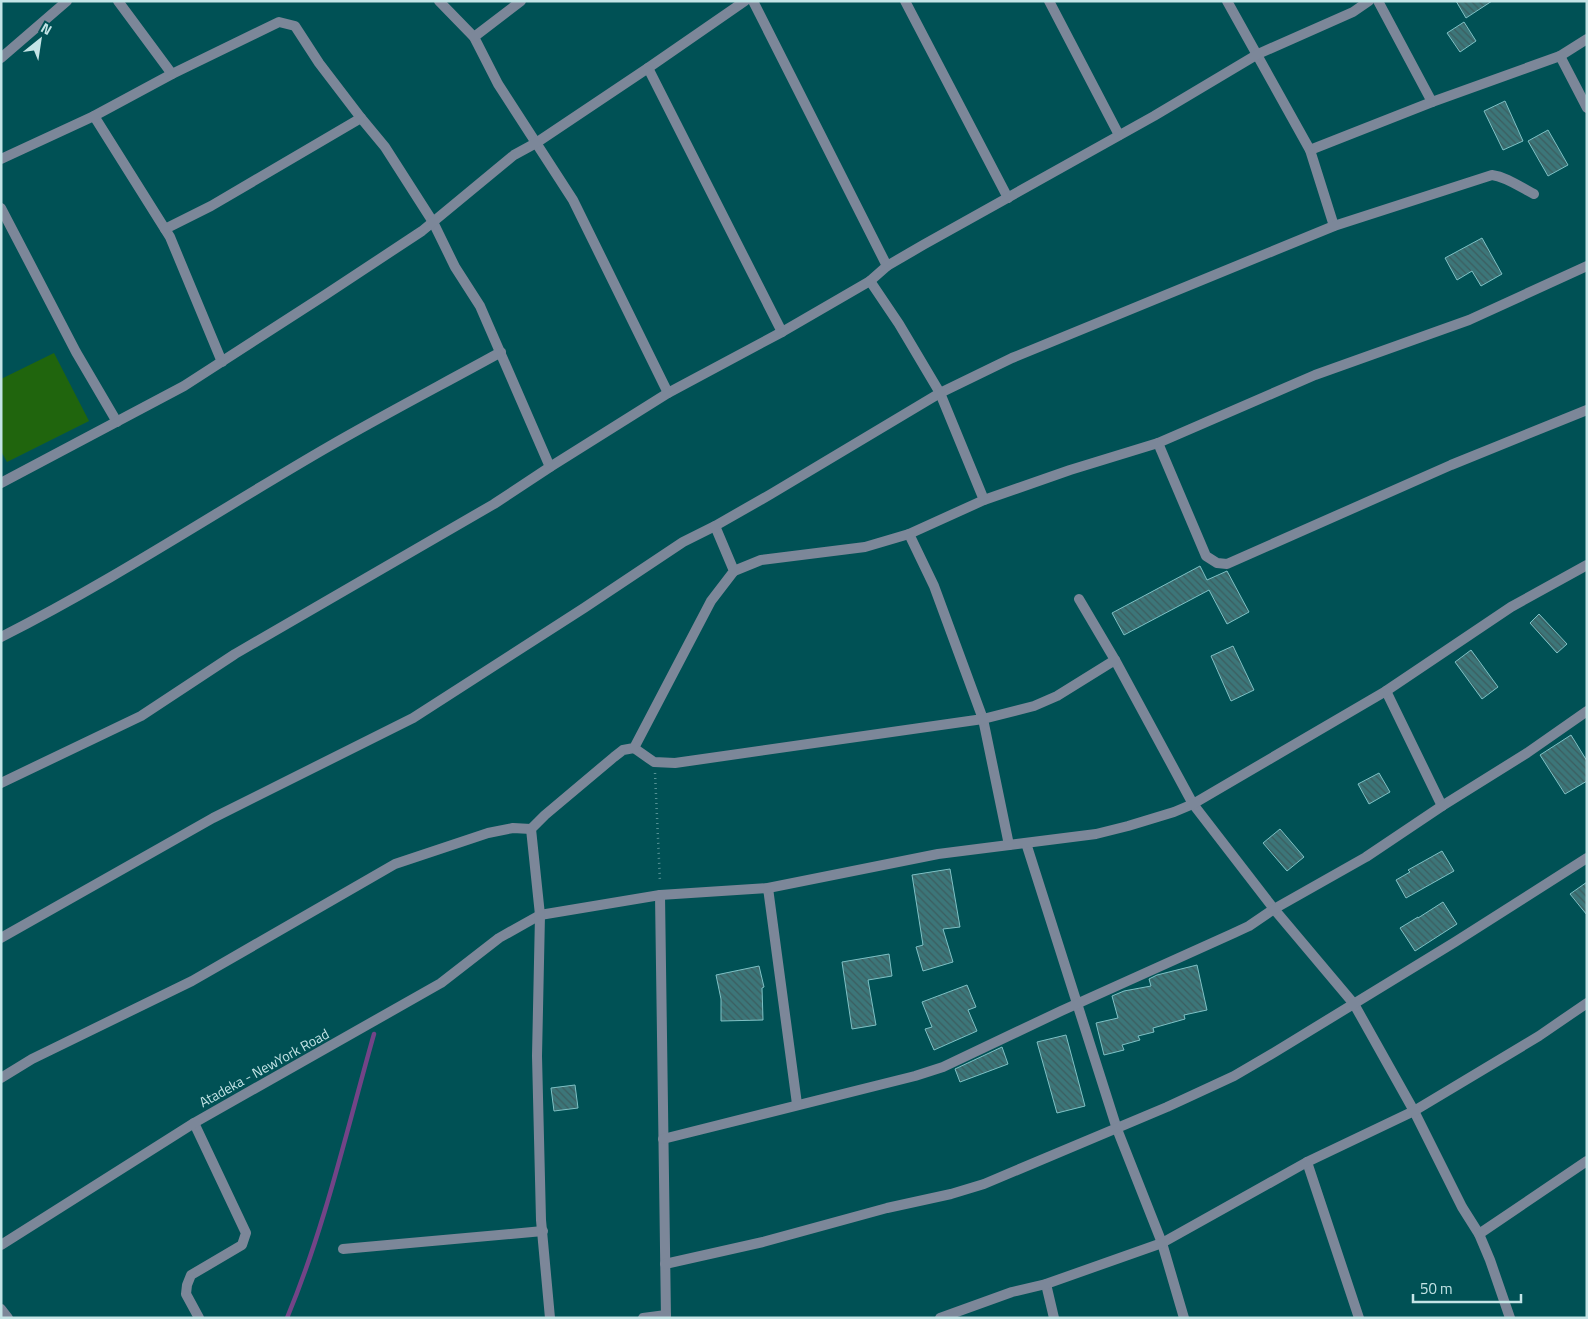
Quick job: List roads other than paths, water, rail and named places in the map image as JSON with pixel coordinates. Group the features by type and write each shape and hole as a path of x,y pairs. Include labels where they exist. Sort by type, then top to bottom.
{"street":[{"path":"1,58 67,1"},
{"path":"118,1 172,74"},
{"path":"439,1 474,37 498,84 573,200 668,393"},
{"path":"474,37 521,1"},
{"path":"2,482 184,386 222,362 422,231 514,155 648,68 745,1"},
{"path":"753,1 887,266"},
{"path":"905,1 1008,198"},
{"path":"1049,1 1119,135"},
{"path":"1227,1 1310,150 1334,226"},
{"path":"1,783 141,716 236,654 494,504 668,393 782,332 870,281 887,266 1258,54 1353,12 1370,1"},
{"path":"1378,1 1432,102"},
{"path":"1,159 94,116 172,74 279,22 295,26 319,63 385,147 433,222 455,267 480,306 550,467"},
{"path":"1310,150 1432,102 1560,56 1587,39"},
{"path":"1560,56 1587,108"},
{"path":"648,68 782,332"},
{"path":"94,116 170,237 222,362"},
{"path":"165,229 211,206 361,118"},
{"path":"1,938 213,818 413,718 683,542 714,526 940,393 1021,354 1334,226 1492,175 1503,177 1534,194"},
{"path":"1,208 76,352 117,422"},
{"path":"634,748 711,601 734,571 761,560 865,548 909,534 984,500 1158,442 1315,375 1469,320 1587,266"},
{"path":"870,281 899,324 940,393 984,500"},
{"path":"1,636 50,612 328,447 500,352"},
{"path":"1158,442 1206,556 1217,563 1227,564 1451,465 1587,410"},
{"path":"714,526 734,571"},
{"path":"909,534 934,586 983,719 1009,845"},
{"name":"Atadeka - NewYork Road","path":"1,1245 194,1123 442,983 499,938 540,915 660,895 768,888 938,854 1096,834 1174,812 1193,804 1386,691 1511,607 1587,565"},
{"path":"1079,599 1115,660 1193,804 1274,909 1354,1004 1414,1111 1462,1207 1479,1234 1510,1318"},
{"path":"1,1078 32,1059 192,981 395,864 488,833 513,828 531,829 545,815 623,750 634,748 654,762 675,763 983,719 1034,706 1057,696 1115,660"},
{"path":"1386,691 1442,806"},
{"path":"663,1139 915,1076 943,1067 1242,930 1274,909 1366,857 1442,806 1527,753 1587,711"},
{"path":"531,829 540,915 538,1056 541,1220 550,1318"},
{"path":"1026,843 1117,1128 1162,1243 1184,1318"},
{"path":"665,1264 763,1242 984,1184 1168,1107 1234,1076 1354,1004 1587,858"},
{"path":"768,888 797,1104"},
{"path":"643,1318 666,1316 660,895"},
{"path":"940,1318 1012,1292 1046,1284 1162,1243 1307,1162 1414,1111 1539,1036 1587,1003"},
{"path":"194,1123 246,1233 242,1245 191,1275 187,1284 186,1294 199,1318"},
{"path":"1479,1234 1587,1161"},
{"path":"1307,1162 1360,1318"},
{"path":"343,1249 543,1231"},
{"path":"1046,1284 1054,1318"},
{"path":"1,1310 8,1318"}],"waterway":[{"path":"287,1318 313,1249 345,1142 374,1034"}]}
